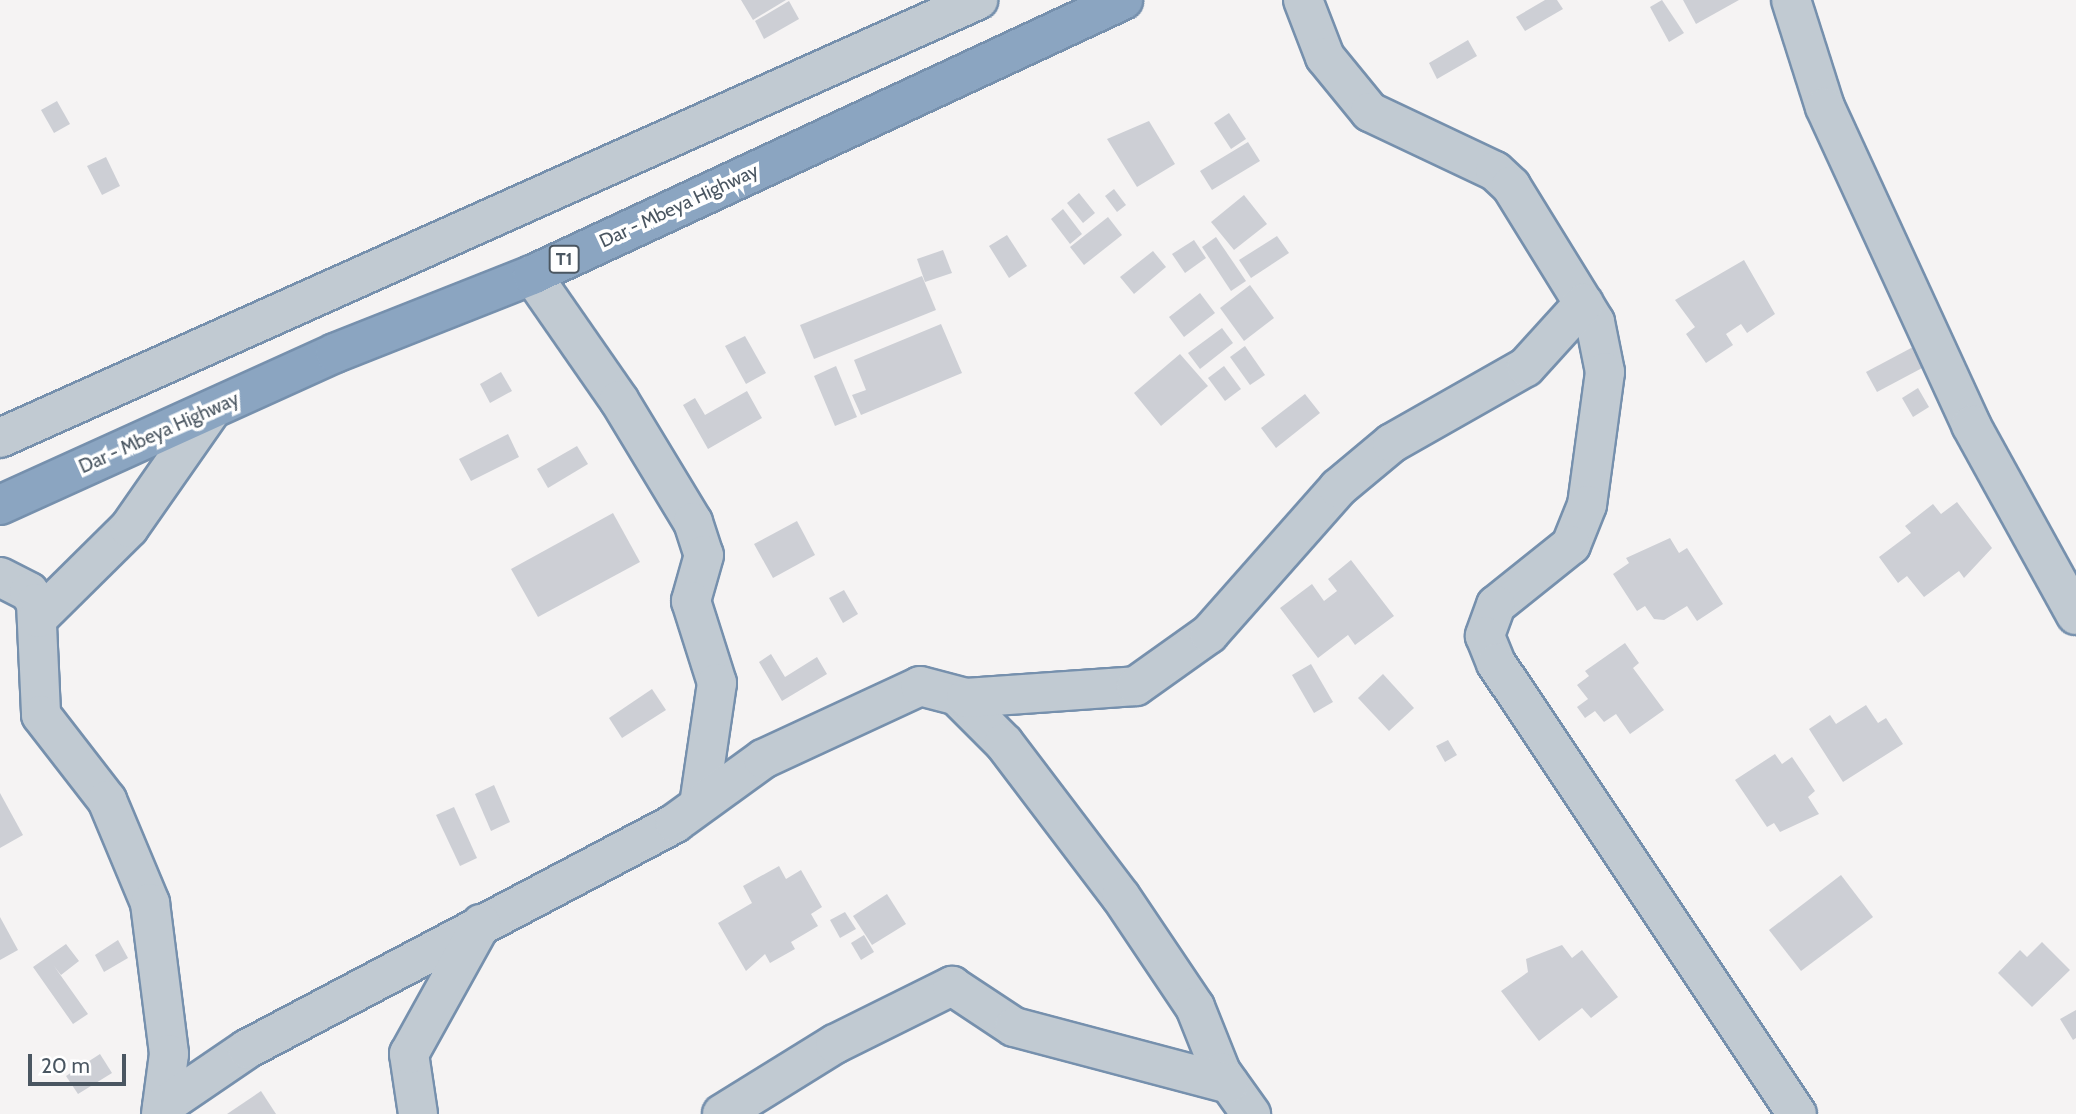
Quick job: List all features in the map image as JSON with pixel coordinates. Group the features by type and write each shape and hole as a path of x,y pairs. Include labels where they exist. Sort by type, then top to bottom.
{"highway":[{"name":"Dar - Mbeya Highway","path":"0,505 335,353 532,275 1123,0"}],"street":[{"path":"0,438 978,0"},
{"path":"1303,0 1325,57 1355,97 1370,112 1495,171 1524,204 1595,323 1605,372 1587,505 1571,545 1492,609 1485,636 1496,663 1797,1114"},
{"path":"1791,0 1825,107 1970,425 2076,615"},
{"path":"532,275 626,411 693,522 704,555 691,601 717,683 699,805"},
{"path":"161,1111 247,1049 699,805 763,759 920,686 957,697 1136,686 1209,634 1338,488 1392,443 1525,367 1584,303"},
{"path":"38,618 130,528 210,412"},
{"path":"0,577 29,592 38,618 41,716 107,800 150,903 169,1054 161,1111"},
{"path":"957,697 1004,743 1121,897 1195,1007 1240,1099"},
{"path":"418,1114 409,1054 481,924"},
{"path":"722,1114 835,1044 952,986 1014,1027 1240,1099"}],"building":[{"path":"741,0 786,0 753,20"},
{"path":"1545,0 1557,0 1563,9 1525,31 1516,17"},
{"path":"1662,0 1684,33 1669,42 1650,7"},
{"path":"1683,0 1739,0 1696,24"},
{"path":"789,1 799,19 764,39 755,21"},
{"path":"1468,40 1477,56 1437,79 1429,63"},
{"path":"57,101 70,124 54,133 41,110"},
{"path":"1229,113 1246,139 1231,149 1214,123"},
{"path":"1149,121 1175,164 1137,187 1107,139"},
{"path":"1248,142 1260,161 1212,190 1200,171"},
{"path":"106,157 120,186 102,195 87,166"},
{"path":"1114,189 1126,205 1117,212 1105,196"},
{"path":"1079,193 1095,213 1083,223 1067,203"},
{"path":"1244,195 1267,224 1234,250 1211,222"},
{"path":"1063,209 1082,234 1070,244 1051,219"},
{"path":"1108,217 1122,235 1084,265 1070,247"},
{"path":"1007,235 1027,266 1009,278 989,246"},
{"path":"1277,236 1289,253 1251,278 1239,260"},
{"path":"1216,237 1246,281 1231,291 1202,247"},
{"path":"1194,240 1206,258 1185,273 1172,254"},
{"path":"943,250 952,273 925,282 917,259"},
{"path":"1153,251 1166,267 1134,294 1120,277"},
{"path":"1744,260 1775,314 1747,333 1741,324 1726,334 1733,345 1706,363 1686,334 1695,327 1675,300"},
{"path":"922,276 936,310 814,359 800,325"},
{"path":"1250,285 1274,318 1244,341 1220,308"},
{"path":"1200,293 1215,313 1184,337 1169,317"},
{"path":"941,324 962,373 861,415 852,395 866,390 854,360"},
{"path":"1222,328 1233,343 1200,369 1188,353"},
{"path":"745,336 766,373 746,384 725,346"},
{"path":"1245,346 1265,375 1250,385 1230,357"},
{"path":"1913,347 1924,367 1877,392 1866,372"},
{"path":"1180,354 1208,386 1161,426 1134,393"},
{"path":"836,366 857,417 835,426 814,376"},
{"path":"1224,366 1241,389 1225,401 1208,378"},
{"path":"501,372 512,391 490,403 480,384"},
{"path":"1918,388 1929,407 1913,417 1902,398"},
{"path":"747,391 762,418 708,449 683,405 695,398 705,415"},
{"path":"1305,394 1320,413 1276,448 1261,428"},
{"path":"508,434 519,457 471,481 459,459"},
{"path":"577,446 588,464 548,488 537,469"},
{"path":"1957,502 1992,548 1964,578 1959,571 1924,597 1907,576 1898,583 1879,557 1911,533 1905,526 1933,504 1941,514"},
{"path":"613,513 640,562 538,617 511,569"},
{"path":"797,521 815,555 773,578 754,544"},
{"path":"1670,538 1679,553 1687,548 1723,604 1697,621 1687,606 1664,620 1654,619 1645,606 1637,611 1613,574 1629,563 1626,558"},
{"path":"1351,560 1394,616 1355,645 1348,635 1318,658 1280,608 1312,584 1324,601 1337,591 1328,579"},
{"path":"844,590 858,614 843,623 829,598"},
{"path":"1625,643 1639,663 1633,668 1664,710 1630,734 1616,714 1604,722 1595,711 1585,718 1577,707 1588,699 1577,685 1589,676 1585,671"},
{"path":"771,654 785,677 817,657 827,674 782,701 759,662"},
{"path":"1311,664 1333,702 1314,713 1292,675"},
{"path":"1383,674 1414,708 1389,731 1358,698"},
{"path":"652,689 666,710 622,738 609,718"},
{"path":"1866,705 1878,723 1886,718 1903,744 1843,782 1809,729 1830,715 1836,724"},
{"path":"1448,740 1457,755 1445,762 1436,746"},
{"path":"1775,754 1782,764 1792,757 1815,791 1808,797 1819,814 1780,832 1774,823 1767,827 1735,780"},
{"path":"494,785 510,822 491,831 475,794"},
{"path":"0,793 23,835 0,848"},
{"path":"454,807 477,858 460,866 436,815"},
{"path":"779,866 786,879 801,870 822,907 811,914 818,926 791,942 795,949 770,963 765,954 746,971 718,923 752,903 743,886"},
{"path":"1841,875 1873,917 1801,971 1769,930"},
{"path":"887,894 906,924 872,945 853,916"},
{"path":"845,912 856,929 840,938 830,920"},
{"path":"0,917 18,950 0,960"},
{"path":"864,935 874,952 861,960 851,943"},
{"path":"118,940 128,958 104,972 95,955"},
{"path":"2042,942 2070,970 2032,1007 1998,973 2020,950 2027,957"},
{"path":"66,944 79,961 61,975 54,966 88,1014 73,1024 33,967"},
{"path":"1562,945 1572,958 1582,950 1618,997 1591,1018 1582,1008 1539,1041 1501,991 1528,972 1526,959"},
{"path":"2076,1010 2076,1038 2073,1040 2060,1019"},
{"path":"100,1054 112,1073 78,1094 66,1076"},
{"path":"261,1091 276,1114 227,1114"}]}
